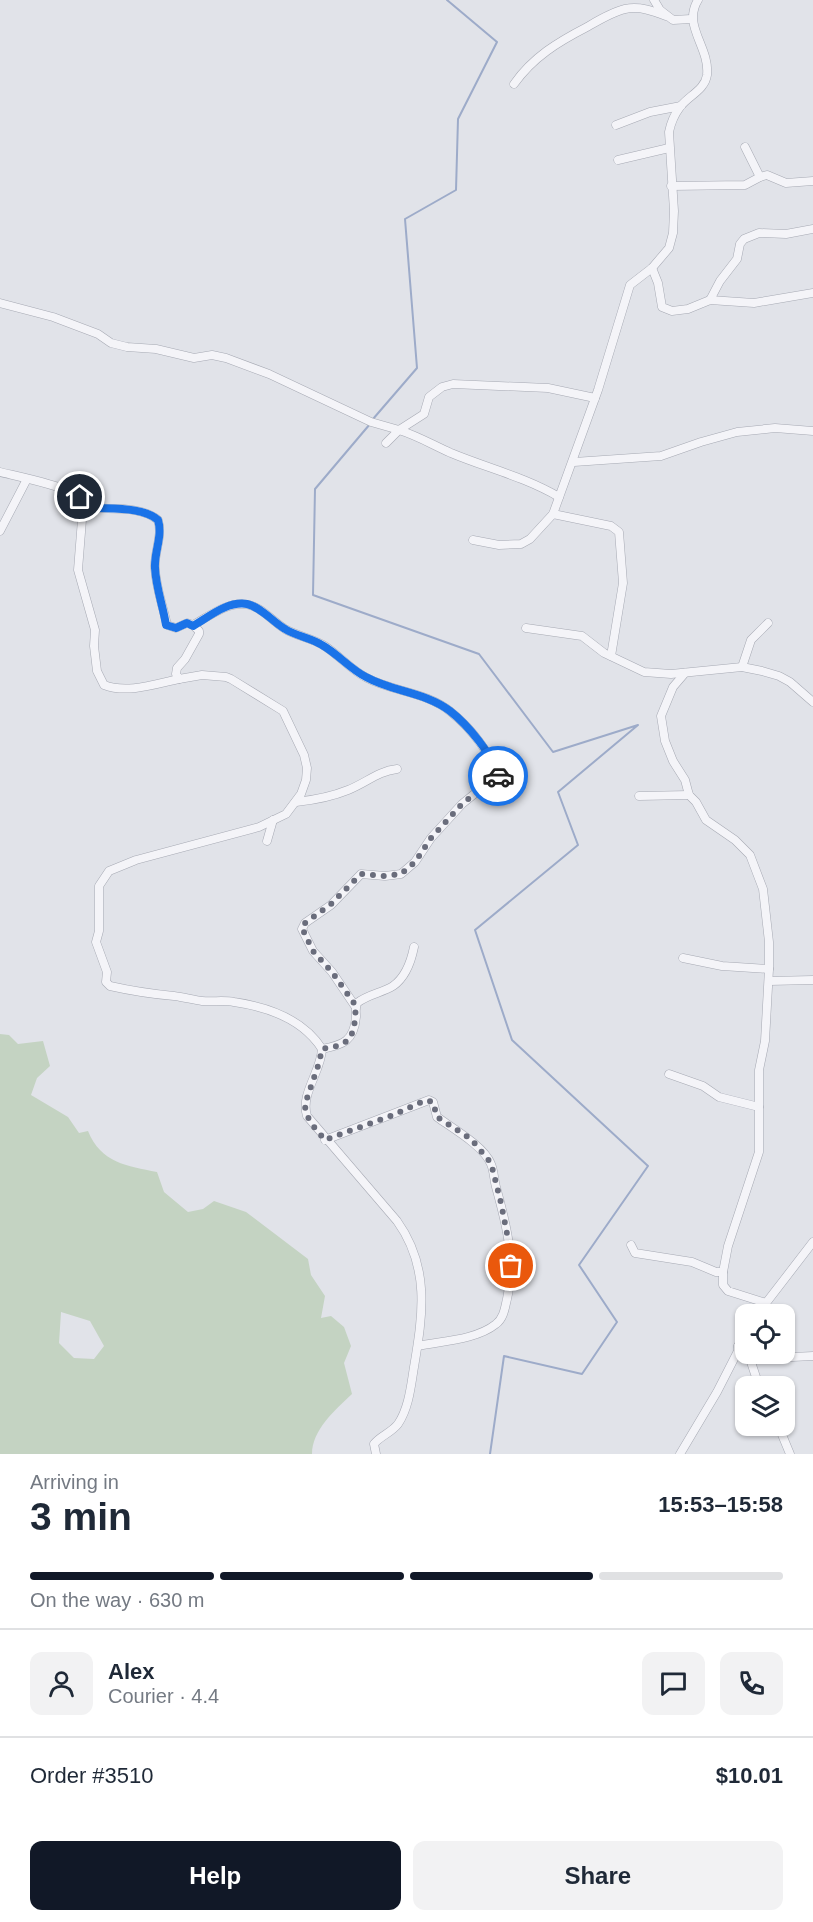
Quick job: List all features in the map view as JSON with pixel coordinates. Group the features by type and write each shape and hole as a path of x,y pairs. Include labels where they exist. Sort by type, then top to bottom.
{"street":[{"path":"654,0 666,16"},
{"path":"473,540 499,545 521,544 530,539 553,514 574,462 612,349 630,285 652,268 669,248 673,232 669,132 672,119 681,106 704,84 707,72 702,46 692,19 694,8 699,0"},
{"path":"514,84 551,46 602,18 625,9 646,9 680,21 692,19"},
{"path":"616,125 650,112 681,106"},
{"path":"745,147 760,177"},
{"path":"618,160 669,148"},
{"path":"671,186 745,185 760,177 772,176 786,183 813,182"},
{"path":"710,300 720,281 737,259 740,243 744,239 759,233 786,234 813,229"},
{"path":"652,268 662,306 672,311 688,309 710,300 754,303 813,293"},
{"path":"0,303 53,317 98,334 111,343 127,347 156,349 194,358 213,355 226,358 268,374 371,422 421,437 450,452 539,485 559,497"},
{"path":"386,443 399,430 424,414 429,397 442,387 453,384 548,388 595,398"},
{"path":"574,462 661,456 701,442 746,431 775,428 813,431"},
{"path":"0,472 80,497 83,507 78,570 95,630 97,671 104,685 112,688 139,688 186,679 195,675 226,676 283,711 304,755 307,768 302,794 286,814 259,827 136,860 109,871 99,886 99,931 96,942 107,972 106,982 110,986 160,996 233,1002 277,1012 301,1027 322,1049 305,1104 307,1116 410,1239 417,1260 421,1286 422,1313 418,1346 405,1409 390,1432 376,1440 374,1444 376,1454"},
{"path":"0,531 27,479"},
{"path":"83,507 133,511 158,520 160,528 154,561 156,587 166,625 176,628 187,623 199,631 185,659 177,668 178,679"},
{"path":"553,514 611,526 619,532 623,583 611,657"},
{"path":"193,626 229,605 252,606 286,630 313,639 326,647 366,677 405,692 430,698 451,711 471,732 496,768 500,782 496,786 478,791 462,804 431,838 415,862 401,874 385,876 361,874 331,904 305,923 302,928 313,951 332,972 341,988 356,1006"},
{"path":"742,667 751,640 768,623"},
{"path":"526,628 582,636 611,657 644,672 685,673 742,667 779,676 790,682 813,702"},
{"path":"685,673 673,687 661,716 673,761 685,780 689,795 696,802 706,820 735,840 750,855 763,889 769,942 765,1047 759,1070 759,1152 728,1246 723,1285 728,1291 766,1303 813,1242"},
{"path":"296,802 320,799 350,789 384,770 397,769"},
{"path":"639,796 689,795"},
{"path":"267,841 273,820"},
{"path":"322,1049 337,1046 349,1040 354,1029 357,1003 371,994 393,986 408,969 414,947"},
{"path":"683,958 722,966 769,969"},
{"path":"769,981 813,980"},
{"path":"669,1074 703,1086 719,1097 759,1107"},
{"path":"325,1140 429,1100 433,1102 437,1117 471,1139 491,1163 511,1254 511,1282 504,1311 496,1324 481,1332 418,1346"},
{"path":"632,1245 635,1253 692,1262 716,1272 723,1272"},
{"path":"795,1357 813,1356"},
{"path":"680,1454 735,1357"},
{"path":"783,1436 790,1454"}],"green space":[{"path":"0,1034 9,1035 18,1044 43,1041 50,1066 37,1078 31,1095 68,1117 79,1133 88,1131 93,1142 108,1156 125,1165 157,1172 164,1192 188,1212 203,1209 214,1201 246,1212 308,1259 311,1275 325,1296 321,1318 331,1316 344,1327 351,1346 344,1363 352,1394 320,1429 312,1454 0,1454","holes":["61,1312 90,1321 104,1346 94,1359 74,1358 59,1343"]}],"waterway":[{"path":"373,419 417,368 405,219 456,190 458,119 497,42 447,0"},
{"path":"370,424 315,489 313,595 479,654 553,752 638,725 558,792 578,845 475,930 512,1040 648,1166 579,1265 617,1322 582,1374 504,1356 490,1454"}],"way so far":[{"path":"498,776 500,782 496,786 478,791 462,804 431,838 415,862 401,874 385,876 361,874 331,904 305,923 302,928 313,951 332,972 341,988 356,1006 354,1029 349,1040 337,1046 322,1049 305,1104 305,1111 325,1140 426,1100 433,1102 437,1117 471,1139 491,1163 511,1254 511,1266"}],"route":[{"path":"80,497 83,507 133,511 158,520 159,543 154,561 156,587 166,625 176,628 187,623 193,626 229,605 252,606 286,630 313,639 326,647 366,677 405,692 430,698 451,711 471,732 496,768 498,776"}]}
